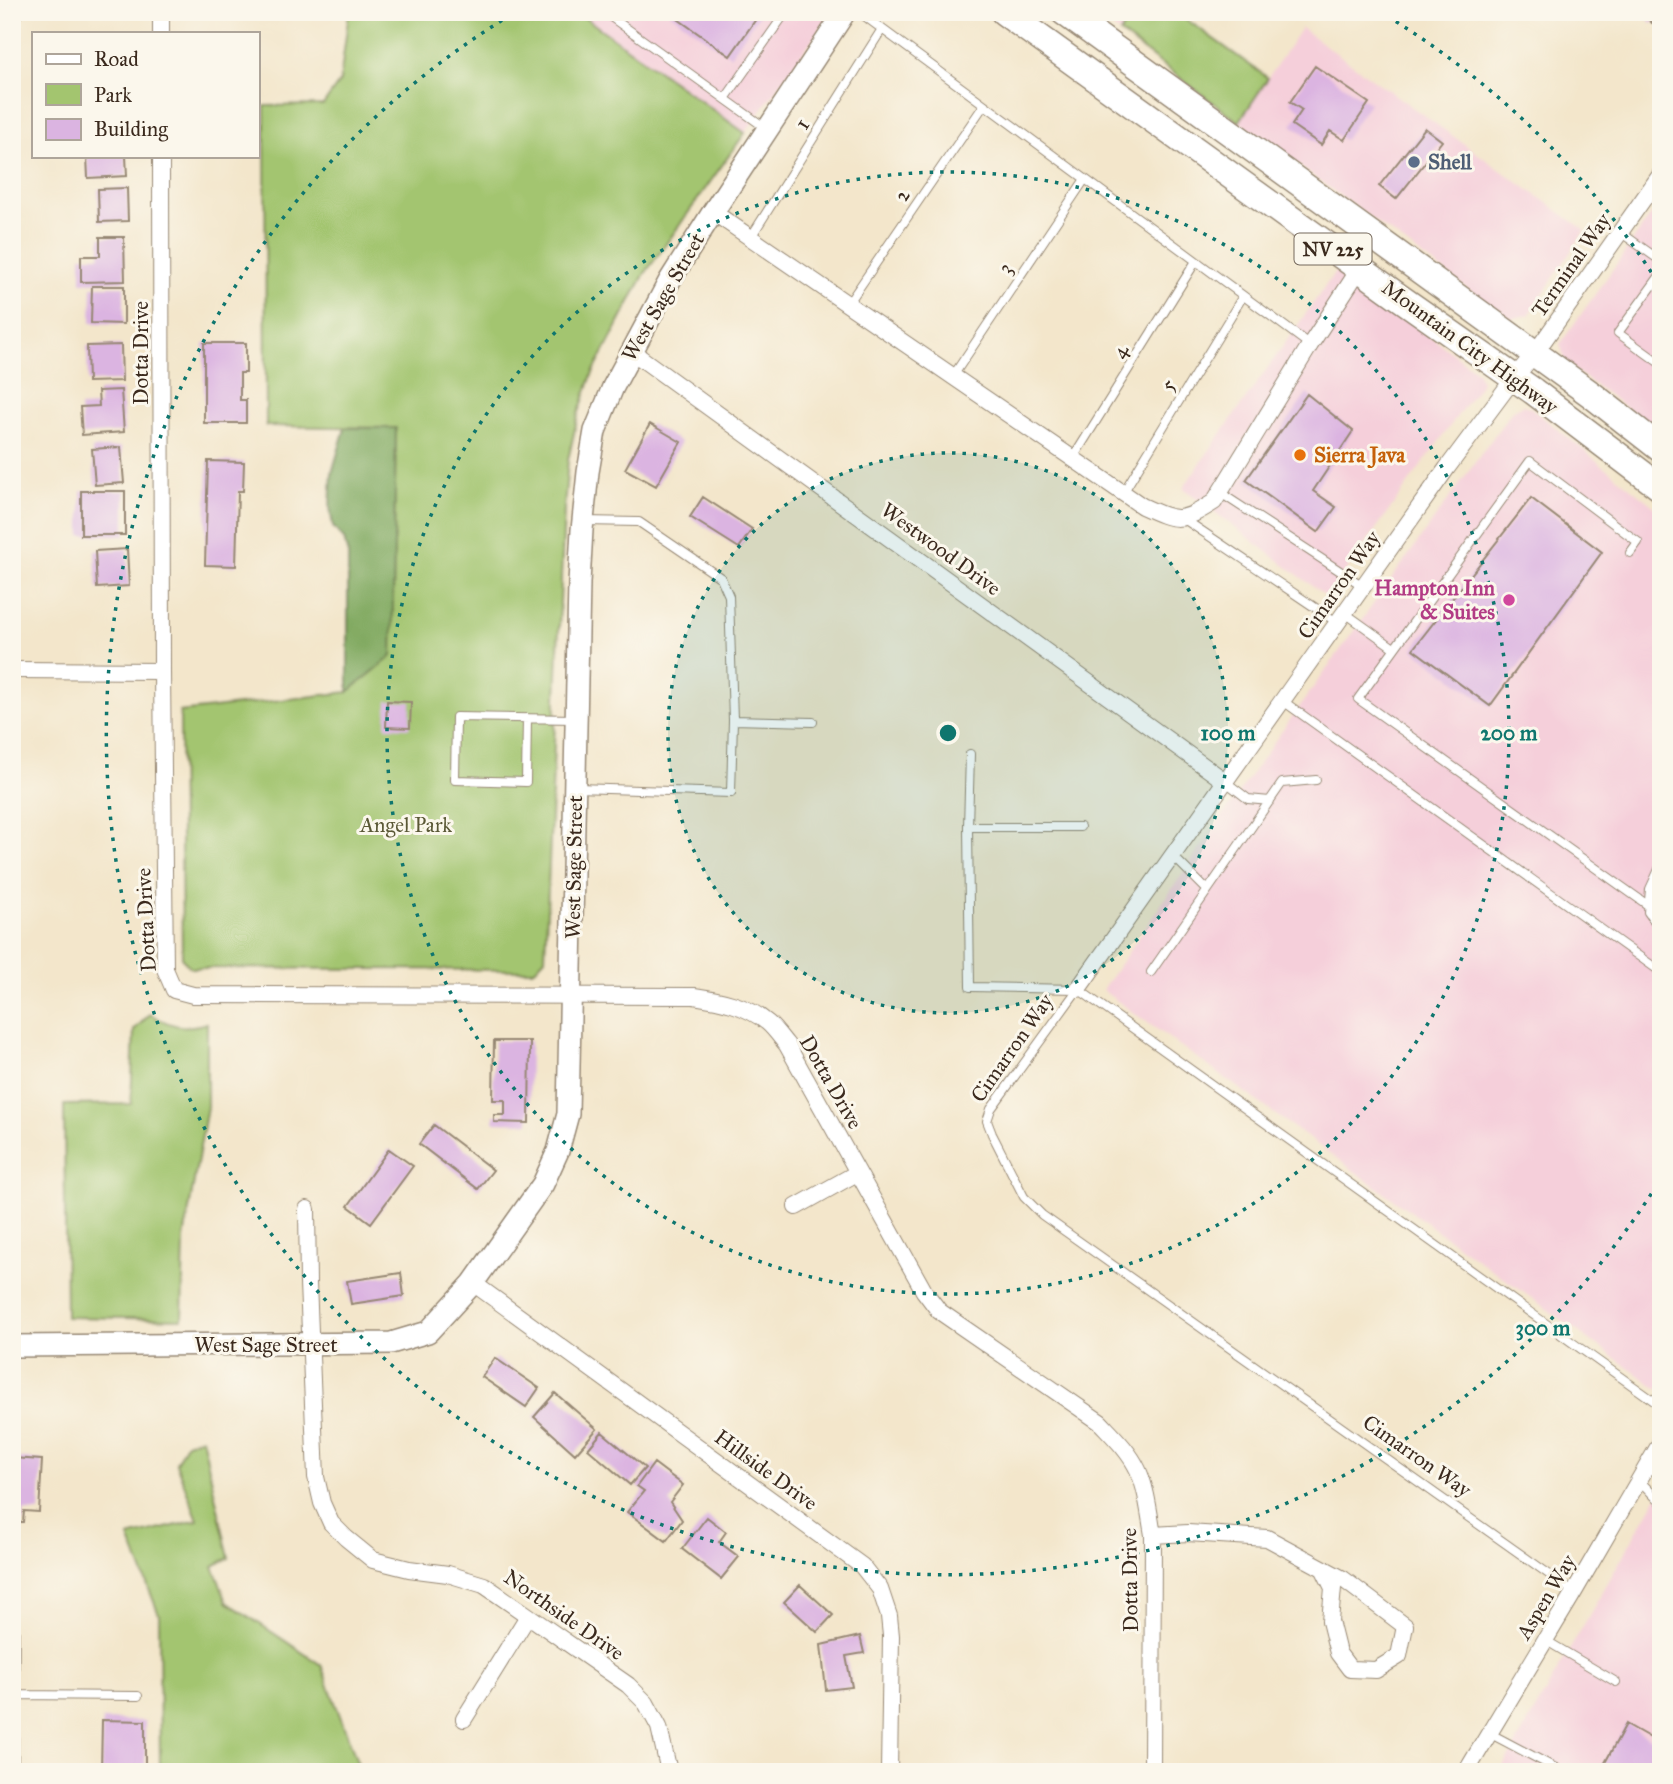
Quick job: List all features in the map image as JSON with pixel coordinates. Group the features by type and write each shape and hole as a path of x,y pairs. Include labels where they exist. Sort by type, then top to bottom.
{"main road":[{"name":"Mountain City Highway","path":"1004,12 1514,378 1661,488"},
{"name":"Mountain City Highway","path":"1064,12 1535,353 1661,449"}],"street":[{"path":"161,12 161,32"},
{"name":"West Sage Street","path":"12,1346 391,1343 428,1332 473,1283 542,1184 558,1151 568,1114 579,583 588,472 595,431 612,387 670,280 845,12"},
{"name":"Dotta Drive","path":"161,158 165,969 174,990 193,995 694,996 744,1008 768,1023 787,1045 924,1291 939,1311 1100,1422 1122,1444 1138,1470 1153,1535 1152,1772"},
{"name":"Terminal Way","path":"1514,378 1535,353 1661,174"},
{"path":"713,212 1142,506 1168,517 1194,515 1214,502 1360,268"},
{"name":"Westwood Drive","path":"631,351 1226,782"},
{"name":"Cimarron Way","path":"1078,989 1447,468 1514,378"},
{"path":"12,670 162,671"},
{"path":"796,1207 857,1173"},
{"name":"Northside Drive","path":"307,1209 307,1283 312,1344 316,1477 322,1503 331,1523 373,1560 409,1569 449,1573 484,1585 628,1685 646,1703 659,1727 668,1772"},
{"name":"Hillside Drive","path":"473,1283 862,1566 880,1589 890,1616 889,1772"},
{"name":"Aspen Way","path":"1466,1772 1661,1442"},
{"path":"1153,1535 1188,1533 1267,1538 1323,1568 1343,1579 1405,1626 1399,1656 1376,1670 1350,1669 1338,1653 1330,1621 1333,1588 1323,1568"},
{"path":"464,1719 528,1616"}],"lane":[{"path":"604,12 767,129"},
{"path":"725,99 786,12"},
{"path":"859,12 1310,345"},
{"name":"1","path":"751,237 882,29"},
{"name":"2","path":"848,304 985,105"},
{"name":"3","path":"953,376 1085,179"},
{"path":"1620,232 1661,261"},
{"name":"4","path":"1073,458 1196,261"},
{"path":"1661,274 1618,333 1661,364"},
{"name":"5","path":"1123,493 1243,296"},
{"path":"1630,553 1638,541 1530,461 1358,699 1649,906"},
{"path":"1219,492 1364,587"},
{"path":"1181,518 1394,648"},
{"path":"576,788 731,793 733,720 729,596 721,578 639,522 583,521"},
{"path":"1283,701 1661,972"},
{"path":"527,718 526,782 455,780 456,717 527,718 577,719"},
{"path":"733,720 813,722"},
{"path":"970,754 970,987 1078,989 1661,1406"},
{"path":"1151,972 1282,783 1317,780"},
{"path":"1226,782 1248,799 1270,801"},
{"path":"968,827 1080,827"},
{"path":"1173,856 1208,890"},
{"path":"1661,865 1650,889 1648,912 1661,930"},
{"name":"Cimarron Way","path":"1078,989 991,1109 987,1121 1024,1197 1042,1216 1573,1592"},
{"path":"1639,1480 1661,1503"},
{"path":"12,1619 15,1619 14,1771"},
{"path":"1545,1640 1616,1682"},
{"path":"15,1695 138,1696"},
{"path":"1489,1732 1563,1772"}],"shaded area":[{"path":"577,12 832,12 745,133"},
{"path":"1090,12 1134,12 1120,33"},
{"path":"1301,28 1585,230 1529,315 1509,319 1239,122"},
{"path":"1661,201 1661,433 1566,364 1560,344"},
{"path":"1338,268 1478,372 1481,383 1327,597 1183,488"},
{"path":"1523,405 1531,408 1661,512 1661,1391 1102,990 1269,749 1512,411"},
{"path":"1661,1489 1661,1772 1500,1772"}],"green space":[{"name":"Angel Park","path":"349,12 577,12 745,133 644,275 592,375 578,415 568,460 564,509 545,958 534,970 191,968 182,959 180,712 348,692 392,656 396,428 266,426 265,106 323,105 340,81"},
{"path":"1134,12 1176,12 1268,78 1239,122 1120,33"},
{"path":"345,428 396,428 392,656 348,692 348,555 344,539 333,527 330,507 332,473"},
{"path":"150,1014 177,1026 207,1023 207,1107 184,1238 182,1319 66,1317 64,1105 131,1104 134,1030"},
{"path":"202,1437 229,1558 213,1566 227,1602 321,1665 361,1772 160,1772 159,1615 129,1537 198,1520 176,1463 186,1443"}],"building":[{"path":"12,12 25,12 12,28"},
{"path":"668,12 761,12 730,56"},
{"path":"1641,12 1661,12 1661,14 1652,23"},
{"path":"1315,66 1369,103 1344,140 1330,131 1321,145 1292,125 1302,110 1290,102"},
{"path":"1425,128 1442,141 1396,199 1379,186"},
{"path":"87,158 126,158 127,176 88,178"},
{"path":"127,188 128,221 99,222 98,189"},
{"path":"100,237 124,237 125,281 81,282 81,256 100,256"},
{"path":"92,286 124,286 124,324 91,323"},
{"path":"204,343 246,343 246,373 240,373 240,400 246,400 246,423 204,423"},
{"path":"121,345 122,381 88,382 87,346"},
{"path":"121,390 124,432 82,435 80,407 99,406 98,391"},
{"name":"Sierra Java","path":"1307,394 1353,431 1313,491 1336,507 1318,532 1246,480"},
{"path":"650,424 681,442 656,486 625,469"},
{"path":"121,447 124,483 95,485 92,449"},
{"path":"208,461 244,462 243,491 238,491 236,566 205,565"},
{"path":"81,491 125,491 125,535 81,535"},
{"path":"703,497 752,529 739,548 690,517"},
{"name":"Hampton Inn & Suites","path":"1531,498 1602,552 1490,706 1413,649"},
{"path":"127,549 129,586 97,588 95,551"},
{"path":"387,701 411,702 410,728 386,727"},
{"path":"494,1041 530,1041 529,1123 494,1122 494,1115 505,1115 505,1100 493,1100"},
{"path":"434,1125 493,1170 478,1189 419,1144"},
{"path":"389,1149 413,1166 371,1223 348,1206"},
{"path":"401,1273 404,1296 351,1304 347,1281"},
{"path":"495,1358 539,1388 526,1407 482,1377"},
{"path":"555,1393 597,1429 575,1454 534,1417"},
{"path":"602,1432 645,1468 630,1485 588,1449"},
{"path":"12,1458 42,1460 39,1512 24,1511 23,1522 12,1522"},
{"path":"654,1463 683,1485 670,1502 682,1520 666,1541 627,1512 644,1491 637,1486"},
{"path":"707,1517 726,1532 719,1542 739,1557 721,1579 682,1549"},
{"path":"800,1585 833,1615 817,1632 784,1602"},
{"path":"860,1636 864,1653 846,1656 852,1687 826,1690 821,1645"},
{"path":"102,1720 145,1721 145,1772 101,1772"},
{"path":"1626,1724 1661,1744 1661,1772 1600,1772"}],"place":[{"name":"Shell","path":"1414,162"},
{"name":"Sierra Java","path":"1300,455"},
{"name":"Hampton Inn & Suites","path":"1509,600"}]}
